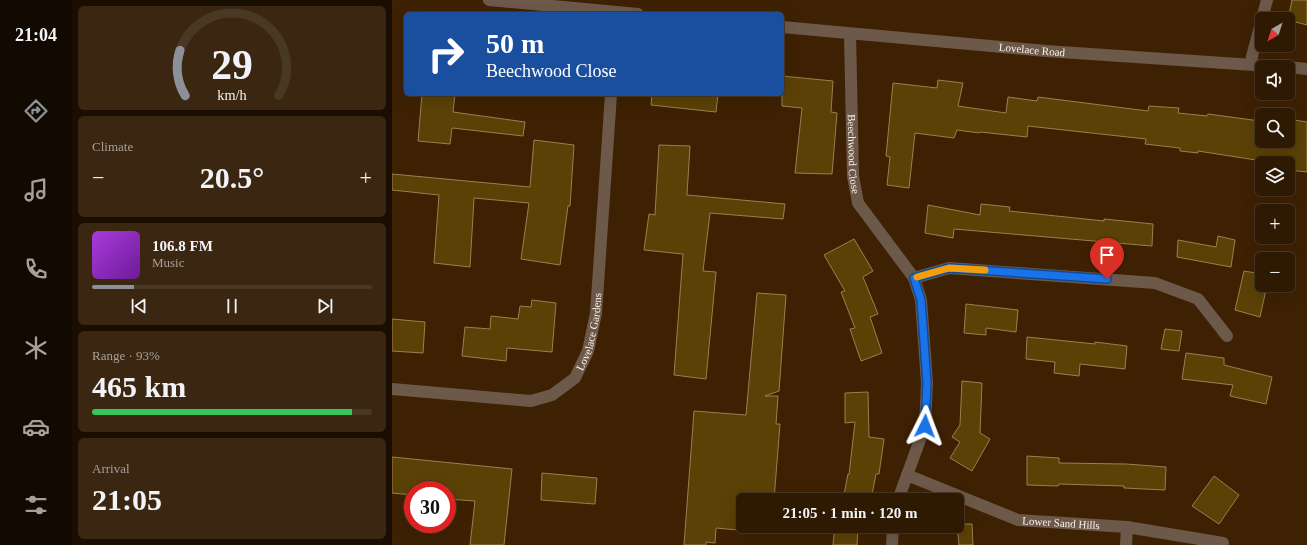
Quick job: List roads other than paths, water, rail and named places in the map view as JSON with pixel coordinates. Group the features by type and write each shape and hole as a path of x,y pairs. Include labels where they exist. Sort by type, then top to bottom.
{"street":[{"path":"489,0 606,12"},
{"path":"1264,12 1267,0"},
{"name":"Lovelace Road","path":"784,28 1046,51 1255,64"},
{"name":"Beechwood Close","path":"850,34 853,176 858,202 914,278"},
{"path":"1250,64 1255,45"},
{"path":"1295,68 1307,69"},
{"name":"Lovelace Gardens","path":"392,389 531,401 552,395 575,378 588,351 596,313 611,96"},
{"path":"901,493 925,426 927,383 921,300 914,278 949,268 1155,282 1198,299 1227,336"},
{"name":"Lower Sand Hills","path":"907,475 1018,520 1127,527 1223,543"},
{"path":"1126,545 1127,527"},
{"path":"892,545 893,533"}]}
